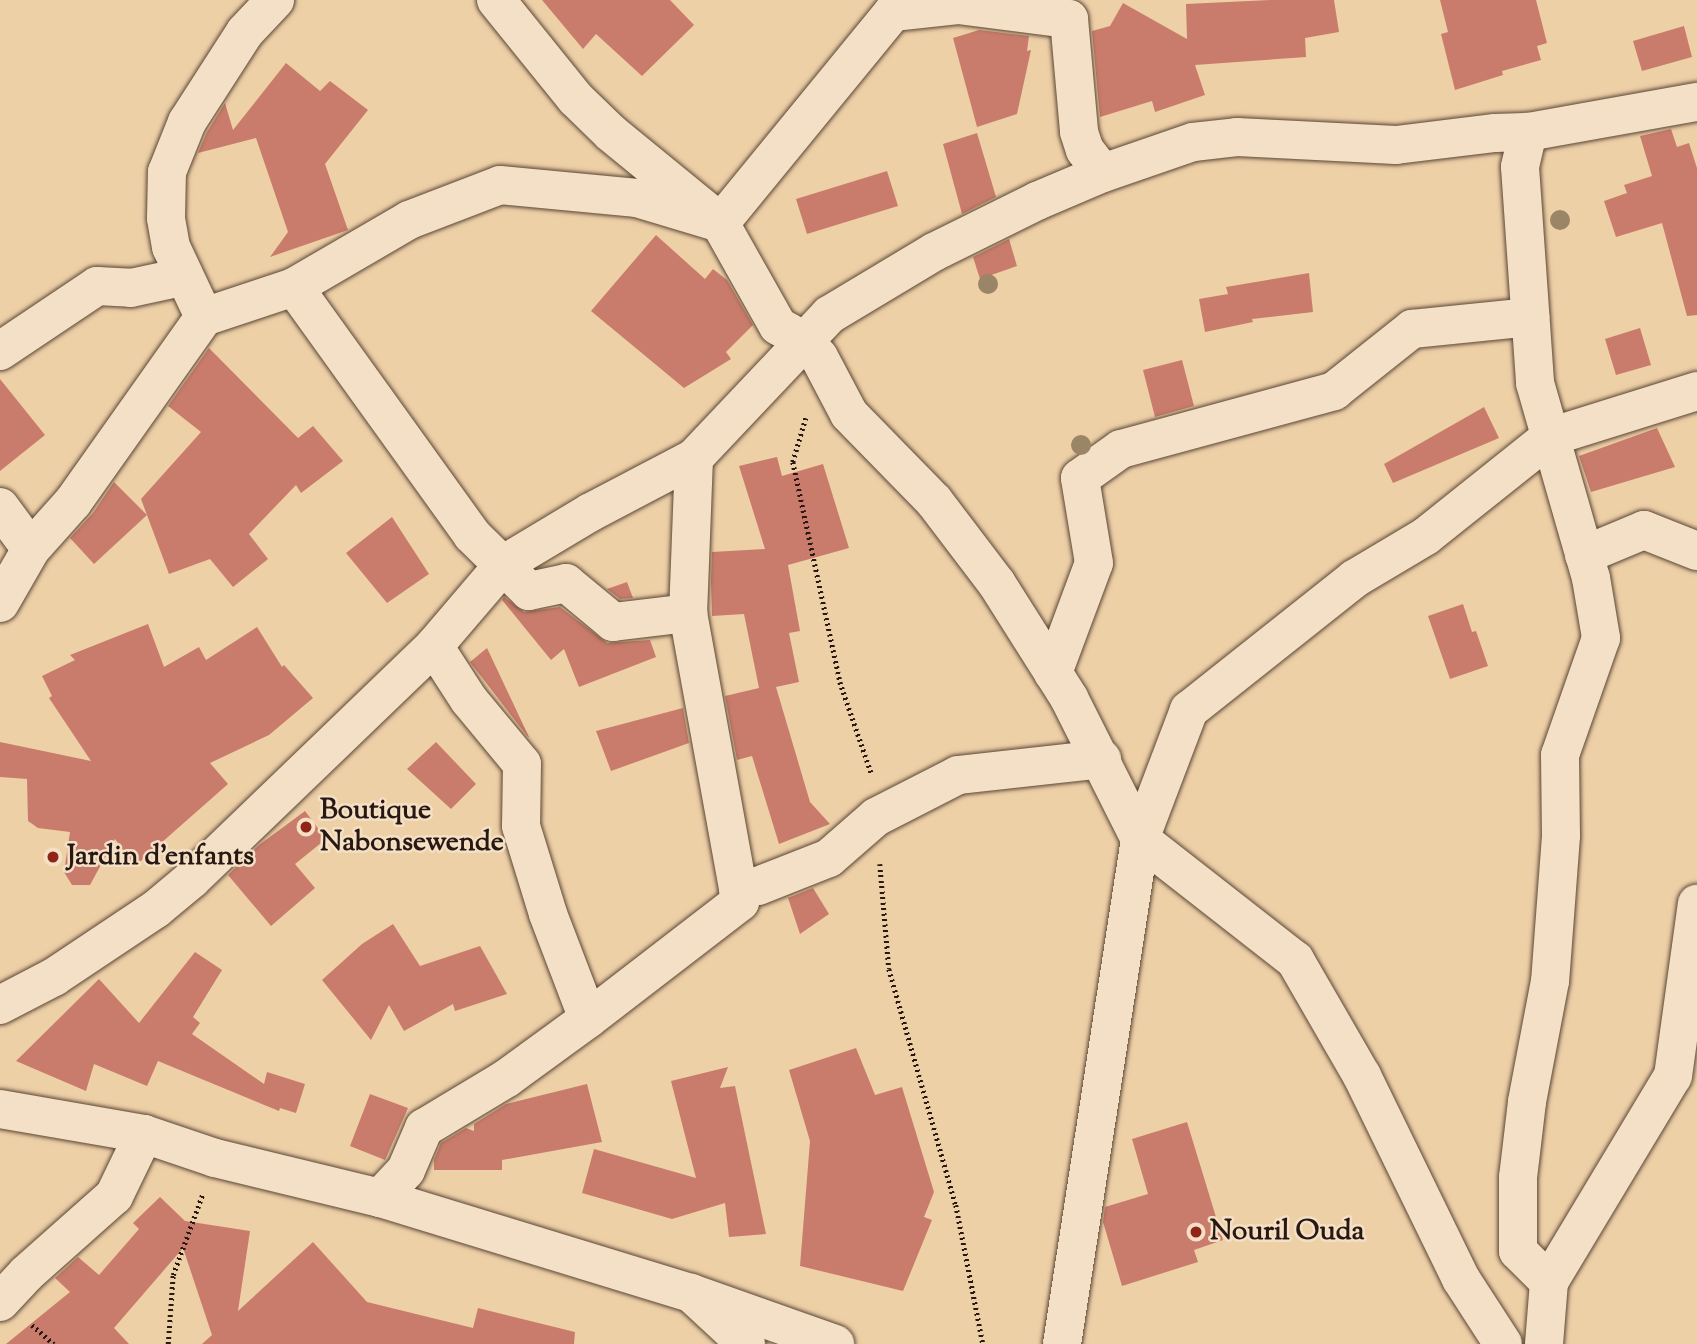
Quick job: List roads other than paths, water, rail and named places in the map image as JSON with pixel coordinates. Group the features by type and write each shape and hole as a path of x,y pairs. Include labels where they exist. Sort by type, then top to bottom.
{"street":[{"path":"204,317 182,277 171,247 166,218 167,172 187,122 244,32 275,0"},
{"path":"496,0 576,99 611,133 720,223 778,326 805,341 819,357 849,414 934,501 997,584 1053,673 1101,758 1140,839 1295,960 1362,1076 1461,1279 1503,1344"},
{"path":"720,223 901,6 1077,9 1079,131 1085,150 1103,173"},
{"path":"0,1005 54,977 156,909 192,879 434,646 505,564 591,512 694,458 829,315 889,277 994,221 1103,173 1192,142 1237,137 1396,145 1495,132 1528,132 1697,102"},
{"path":"1528,132 1520,167 1535,383 1591,578 1601,638 1560,755 1560,836 1550,981 1527,1102 1518,1177 1518,1251 1549,1282"},
{"path":"0,603 31,549 73,502 204,317 295,287 410,220 500,185 637,198 720,223"},
{"path":"0,351 34,331 97,286 131,288 182,277"},
{"path":"295,287 472,535 505,564 528,591 566,583 613,622 688,613"},
{"path":"1053,673 1094,563 1080,478 1121,449 1334,391 1412,329 1530,317"},
{"path":"1062,1344 1140,839 1189,710 1354,579 1426,536 1549,437 1697,391"},
{"path":"380,1198 406,1170 424,1128 507,1078 740,902 688,613 694,458"},
{"path":"0,507 31,549"},
{"path":"1584,555 1644,530 1697,551"},
{"path":"434,646 469,700 522,764 521,826 548,915 588,1019"},
{"path":"738,888 758,886 829,858 876,817 958,775 1101,758"},
{"path":"1544,1344 1549,1282 1673,1076 1697,904"},
{"path":"0,1109 145,1133 215,1158 380,1198 691,1293 835,1344"},
{"path":"0,1302 114,1196 145,1133"},
{"path":"691,1293 746,1344"}],"place":[{"name":"Boutique Nabonsewende","path":"306,827"},
{"name":"Jardin d'enfants","path":"53,857"},
{"name":"Nouril Ouda","path":"1196,1232"}]}
